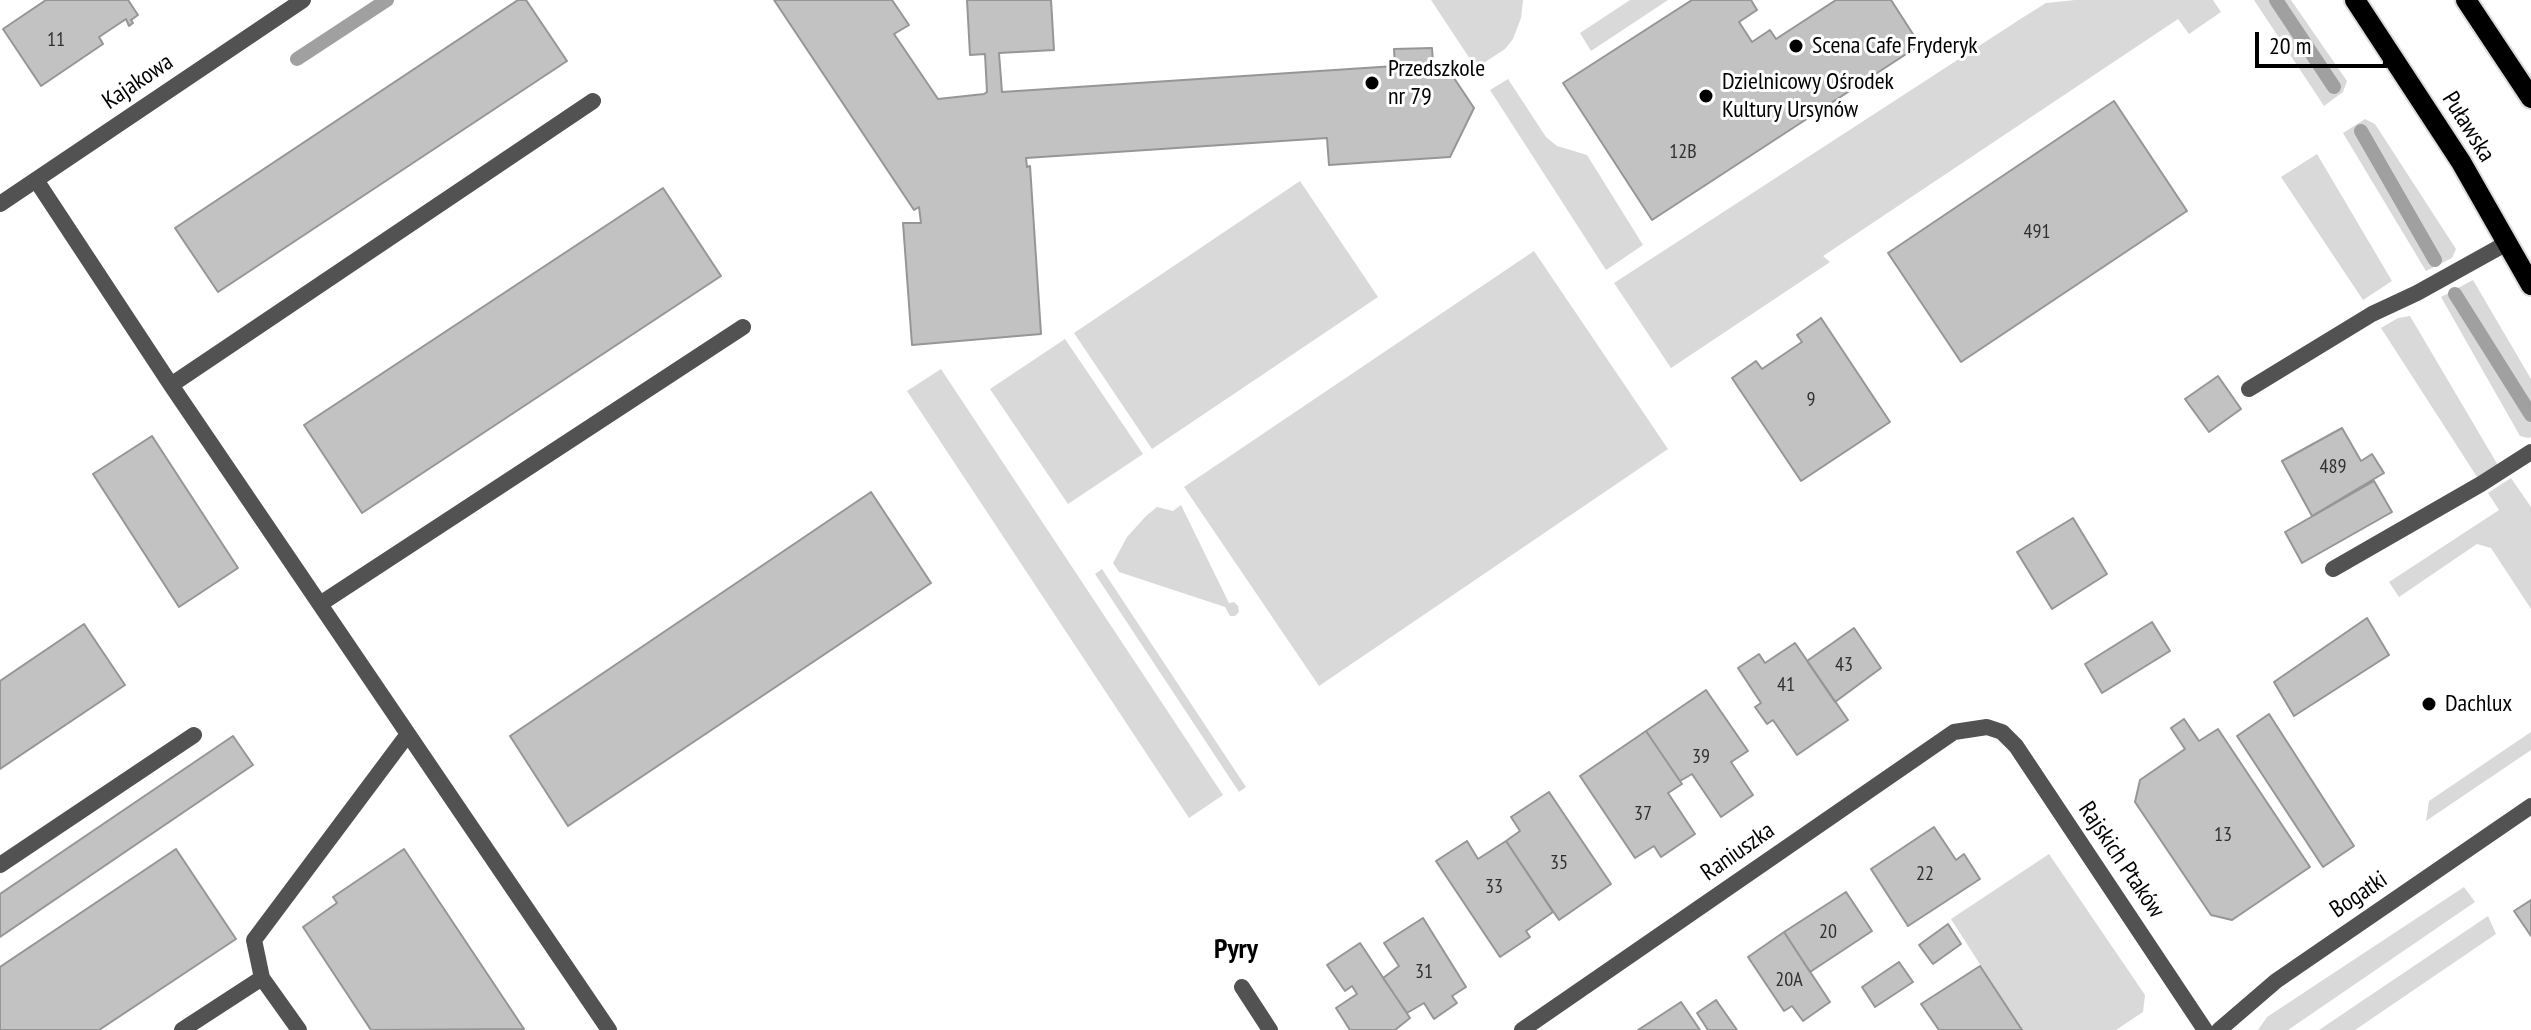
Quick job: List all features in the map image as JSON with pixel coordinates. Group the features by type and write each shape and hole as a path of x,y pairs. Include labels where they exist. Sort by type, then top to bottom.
{"main road":[{"name":"Puławska","path":"2355,0 2461,162 2531,285"},
{"path":"2466,0 2531,98"}],"street":[{"name":"Kajakowa","path":"0,204 303,0"},
{"path":"171,385 593,101"},
{"path":"36,180 171,385 609,1030"},
{"path":"2249,389 2372,314 2507,243"},
{"path":"320,604 743,327"},
{"path":"2333,569 2531,452"},
{"name":"Raniuszka","path":"1522,1030 1954,732 1987,727"},
{"name":"Rajskich Ptaków","path":"1987,727 2002,732 2016,746 2205,1030"},
{"path":"299,1030 262,978 254,940 408,734"},
{"path":"0,865 194,735"},
{"name":"Bogatki","path":"2219,1030 2276,981 2531,806"},
{"path":"182,1030 262,978"},
{"path":"1242,987 1270,1030"}],"shaded area":[{"path":"1431,0 1523,1 1513,39 1505,49 1476,68"},
{"path":"1630,0 1668,0 1591,51 1580,33"},
{"path":"2075,0 2213,0 2221,12 2189,34 2178,19 1823,256 1830,262 1671,368 1614,283 2046,3"},
{"path":"2254,0 2291,0 2347,81 2343,92 2324,106"},
{"path":"1508,79 1546,137 1557,146 1587,155 1643,245 1606,270 1490,90"},
{"path":"2365,119 2375,124 2456,249 2452,258 2426,271 2343,133"},
{"path":"2317,154 2392,281 2363,300 2281,177"},
{"path":"1300,181 1378,297 1152,449 1074,333"},
{"path":"1534,251 1668,449 1319,686 1184,487"},
{"path":"2473,280 2531,379 2531,437 2520,436 2441,297"},
{"path":"2410,316 2499,467 2479,480 2381,328 2398,318"},
{"path":"1065,339 1143,454 1068,504 990,389"},
{"path":"941,369 1223,795 1189,818 907,391"},
{"path":"2511,478 2531,507 2531,609 2491,548 2477,544 2399,597 2389,582 2499,510 2488,493"},
{"path":"1181,505 1229,603 1234,602 1238,606 1239,612 1235,616 1230,616 1225,607 1119,572 1113,563 1127,537 1146,516 1157,507 1173,511"},
{"path":"1102,569 1246,787 1239,792 1095,574"},
{"path":"2531,732 2531,750 2426,821 2429,801"},
{"path":"2049,854 2145,995 2143,1012 2116,1030 2022,1030 1951,919"},
{"path":"2464,887 2475,902 2288,1030 2258,1030 2267,1017"},
{"path":"2488,916 2496,934 2355,1030 2319,1030"}],"building":[{"path":"46,0 128,0 138,15 129,26 126,19 99,37 103,44 41,86 3,29"},
{"path":"518,0 526,0 567,61 218,292 175,228"},
{"path":"774,0 892,0 909,25 894,34 938,99 987,92 985,54 970,55 967,0 1051,0 1054,50 999,53 1002,92 1395,66 1394,49 1432,48 1433,63 1444,63 1474,108 1450,157 1329,165 1327,138 1026,158 1027,167 1030,166 1041,334 912,345 903,223 921,223 919,207 914,210"},
{"path":"1692,0 1751,0 1757,10 1739,22 1752,42 1770,30 1776,39 1836,0 1891,0 1920,45 1652,220 1563,83"},
{"path":"2114,101 2187,211 1961,362 1888,253"},
{"path":"663,188 721,276 362,513 304,425"},
{"path":"1821,318 1890,422 1801,481 1732,378 1756,361 1762,369 1802,342 1797,335"},
{"path":"2218,376 2241,409 2209,432 2185,399"},
{"path":"2342,428 2361,461 2372,454 2384,473 2312,516 2282,461"},
{"path":"152,436 238,568 179,607 93,474"},
{"path":"2374,481 2392,512 2302,563 2285,532"},
{"path":"871,492 931,583 568,826 510,736"},
{"path":"2073,518 2107,574 2052,609 2017,552"},
{"path":"2367,618 2389,655 2294,716 2274,682"},
{"path":"2152,622 2170,651 2102,693 2085,664"},
{"path":"84,624 125,685 0,769 0,681"},
{"path":"1854,628 1881,668 1835,702 1807,661"},
{"path":"1795,643 1848,720 1797,755 1773,720 1767,724 1755,707 1761,703 1738,668 1759,654 1765,663"},
{"path":"1706,690 1748,751 1731,762 1753,795 1721,817 1692,774 1680,781 1646,731"},
{"path":"2269,714 2354,846 2323,867 2237,736"},
{"path":"2184,719 2199,741 2218,729 2310,867 2232,920 2211,915 2135,802 2140,780 2185,749 2171,728"},
{"path":"1646,731 1682,784 1668,793 1695,834 1661,857 1654,846 1635,858 1580,776"},
{"path":"233,736 253,765 0,937 0,894"},
{"path":"1549,792 1611,884 1559,920 1506,841 1520,831 1511,817"},
{"path":"1934,827 1956,860 1964,854 1980,879 1908,926 1871,869"},
{"path":"1467,841 1478,859 1506,841 1553,912 1526,931 1530,937 1500,957 1436,861"},
{"path":"176,849 236,939 99,1030 0,1030 0,967"},
{"path":"404,849 524,1029 371,1030 303,927 337,903 333,897"},
{"path":"1846,892 1872,931 1810,972 1784,932"},
{"path":"2531,900 2531,936 2514,911"},
{"path":"1423,918 1466,987 1452,996 1457,1003 1434,1019 1424,1003 1407,1013 1383,978 1399,966 1384,943"},
{"path":"1948,924 1961,944 1933,964 1919,945"},
{"path":"1784,932 1830,1002 1803,1021 1792,1006 1784,1011 1748,957"},
{"path":"1360,943 1410,1018 1395,1030 1350,1030 1336,1008 1357,994 1352,986 1345,991 1327,965"},
{"path":"1899,962 1913,982 1875,1007 1862,987"},
{"path":"1980,966 2022,1030 1939,1030 1921,1004"},
{"path":"1716,1000 1737,1030 1708,1030 1697,1013"},
{"path":"1681,1002 1700,1030 1638,1030"}],"waterway":[{"path":"297,59 387,0"},
{"path":"2276,0 2334,87"},
{"path":"2361,131 2435,260"},
{"path":"2455,294 2531,415"}],"place":[{"name":"Scena Cafe Fryderyk","path":"1796,46"},
{"name":"Przedszkole nr 79","path":"1372,83"},
{"name":"Dzielnicowy Ośrodek Kultury Ursynów","path":"1706,96"},
{"name":"Dachlux","path":"2429,704"}],"district":[{"name":"Pyry","path":"1236,950"}]}
